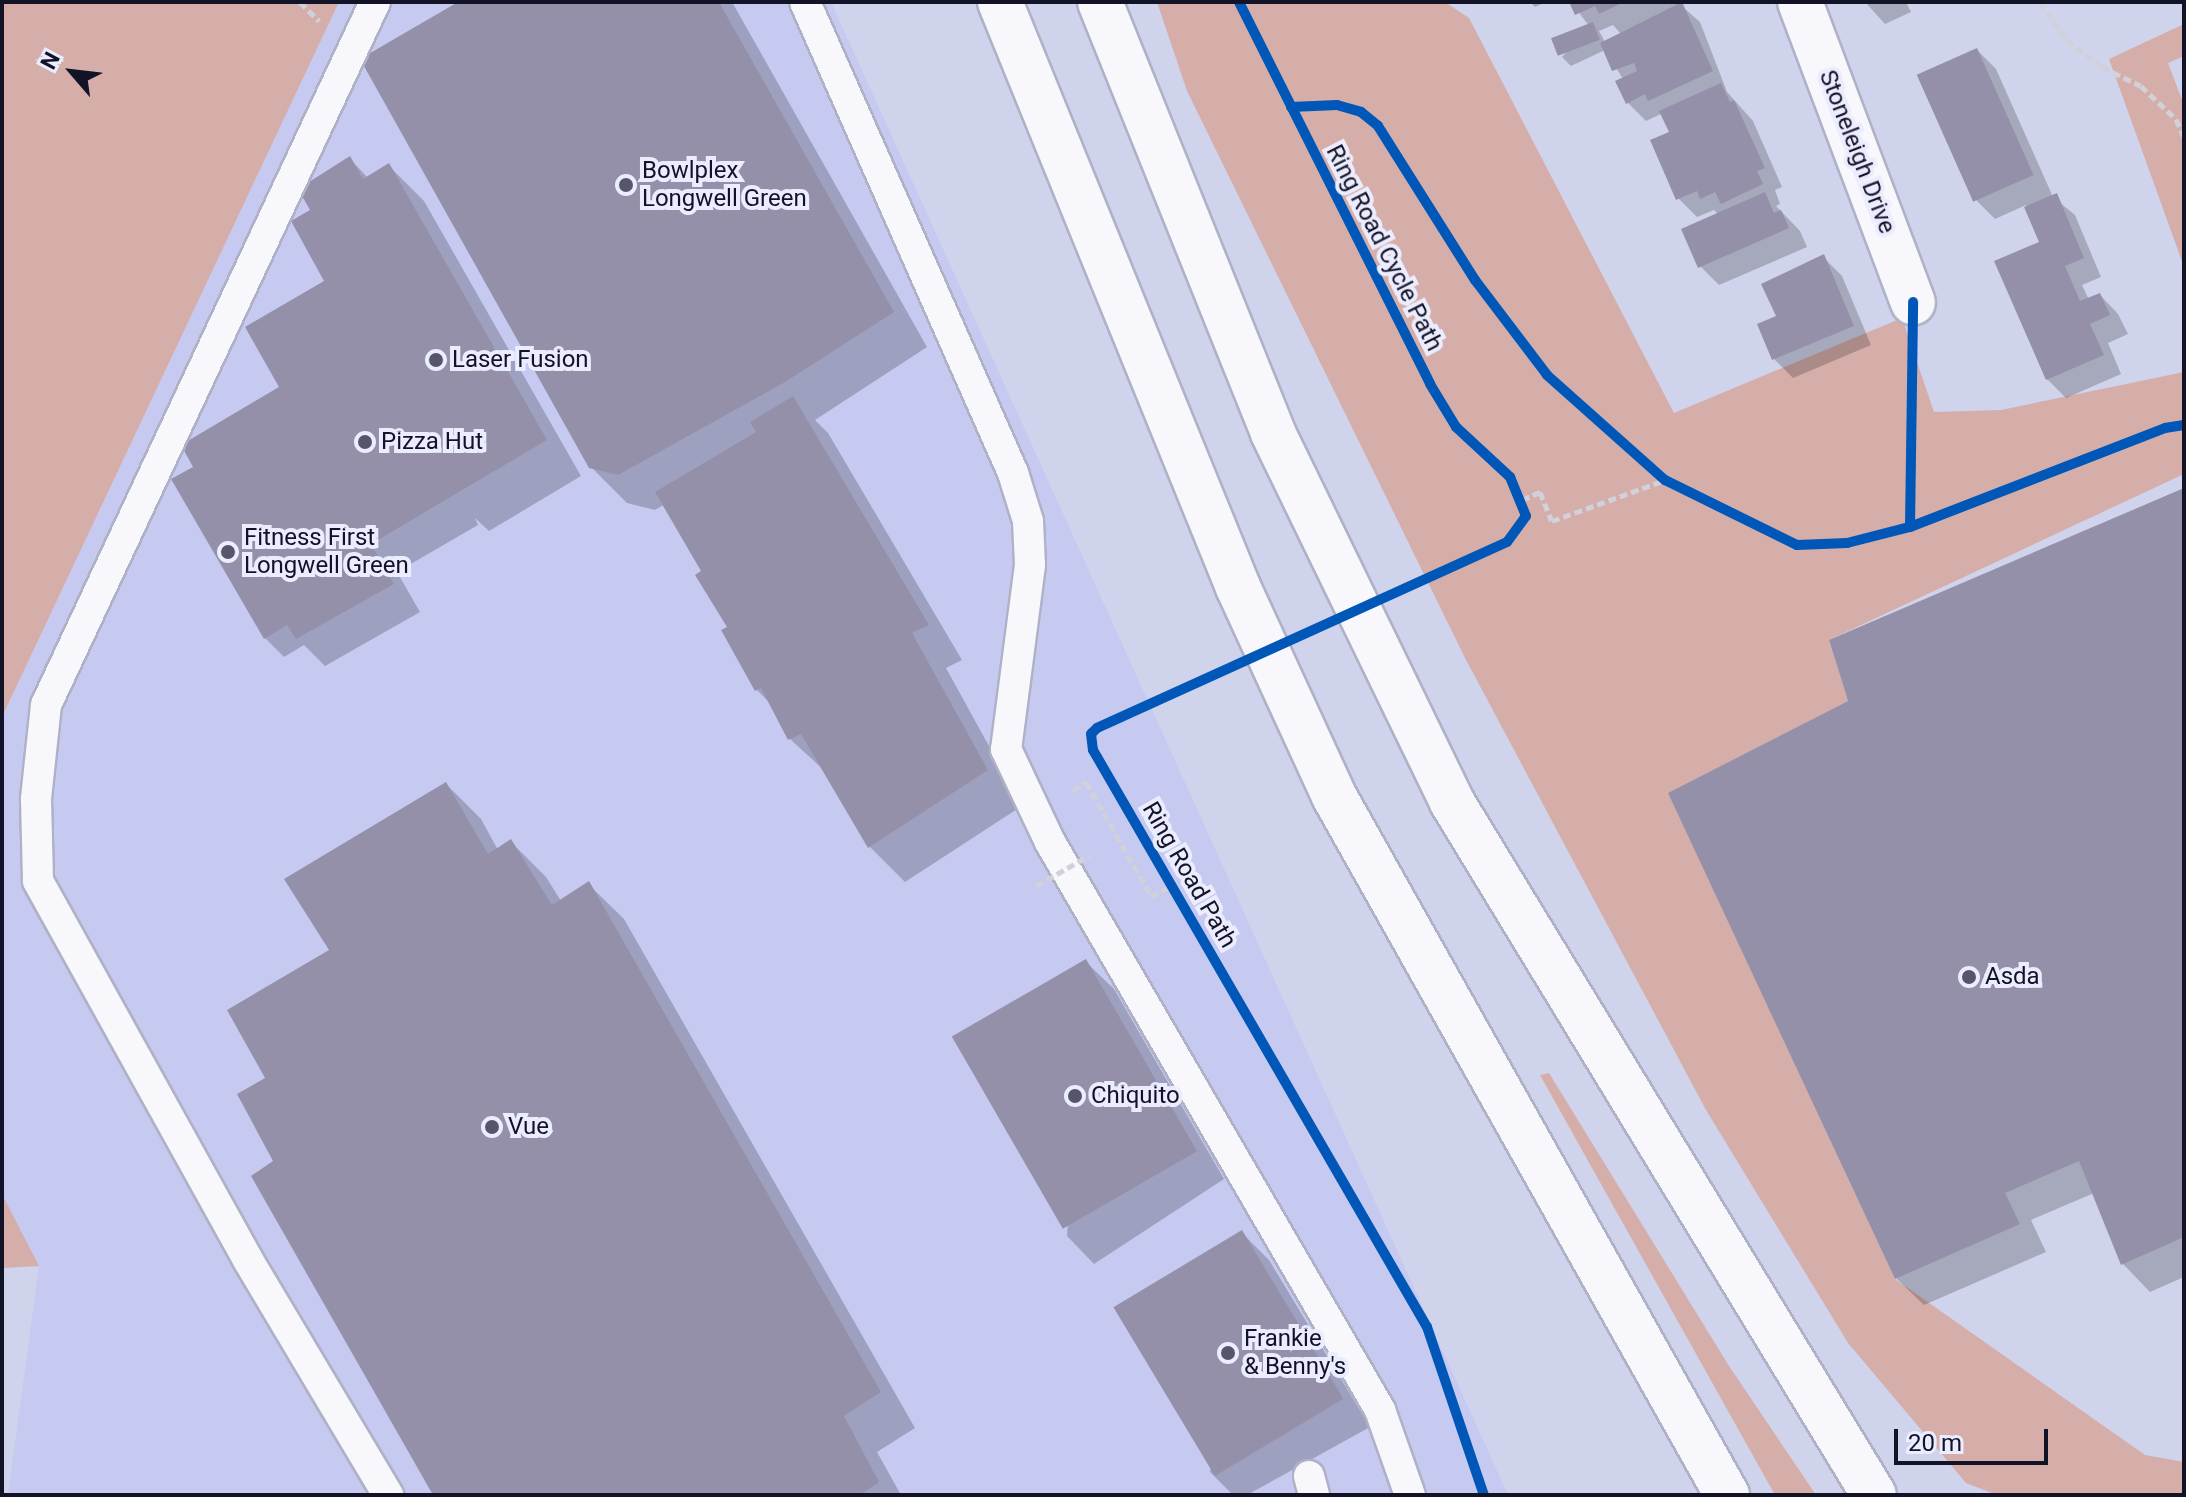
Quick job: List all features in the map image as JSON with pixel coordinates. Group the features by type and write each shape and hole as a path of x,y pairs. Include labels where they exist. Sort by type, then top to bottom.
{"main road":[{"path":"1000,2 1238,587 1334,796 1727,1495"},
{"path":"1100,2 1273,433 1452,802 1874,1495"},
{"name":"Stoneleigh Drive","path":"1800,2 1913,302"}],"lane":[{"path":"375,2 46,705 36,799 38,881 248,1260 388,1495"},
{"path":"805,2 1013,473 1028,521 1030,565 1006,749"},
{"path":"987,709 1050,842 1380,1410 1412,1493"}],"path":[{"path":"2040,2 2067,40 2102,67 2141,86 2176,119 2184,137"},
{"path":"1654,471 1678,487"},
{"path":"1526,516 1519,493 1540,492 1552,521 1665,480"},
{"path":"1070,803 1075,785 1086,782 1151,896 1172,886"},
{"path":"1036,886 1102,848"}],"shaded area":[{"path":"2,2 339,2 2,717"},
{"path":"339,2 831,2 1508,1495 8,1495 39,1266 2,1194 2,717"},
{"path":"1157,2 1445,2 1469,18 1674,413 1902,318 1934,412 2001,410 2184,372 2184,474 1829,640 1848,701 1669,793 1895,1279 2145,1455 2184,1462 2184,1495 1997,1495 1966,1483 1848,1343 1706,1110 1465,658 1187,91"},
{"path":"2184,24 2184,56 2168,63 2184,105 2184,267 2109,59"},
{"path":"1549,1073 1729,1366 1816,1495 1775,1495 1540,1075"},
{"path":"2,1194 39,1266 2,1268"}],"building":[{"name":"Bowlplex Longwell Green","path":"458,2 719,2 894,312 785,382 618,475 589,468 360,59"},
{"path":"1569,2 1624,2 1599,14 1595,6 1575,15"},
{"path":"1682,2 1713,71 1648,101 1645,94 1626,104 1615,81 1637,71 1634,63 1612,71 1600,43"},
{"path":"1593,22 1600,40 1558,56 1551,38"},
{"path":"1977,48 2034,175 1973,202 1917,75"},
{"path":"1721,83 1730,102 1734,100 1765,168 1757,171 1763,184 1721,204 1715,192 1700,199 1697,191 1676,200 1650,140 1669,132 1659,111"},
{"path":"350,156 363,179 389,163 547,440 371,544 394,584 296,639 287,625 264,639 171,479 193,467 181,445 279,387 245,327 324,281 291,221 310,210 298,189"},
{"path":"1765,192 1774,213 1781,210 1789,228 1698,268 1681,229"},
{"path":"2057,193 2084,258 2065,266 2080,301 2100,293 2110,315 2090,324 2104,355 2046,380 1994,261 2039,242 2024,207"},
{"path":"1824,254 1854,326 1772,360 1757,324 1776,316 1761,284"},
{"path":"793,396 929,625 912,633 988,770 868,848 801,734 788,740 761,688 755,691 721,630 727,627 695,575 701,571 655,492 756,432 750,422"},
{"name":"Asda","path":"2184,488 2184,1237 2121,1265 2079,1161 2005,1193 2020,1224 1895,1279 1668,793 1848,701 1829,640"},
{"name":"Vue","path":"446,782 488,854 511,839 552,905 589,881 881,1392 844,1416 879,1482 860,1495 433,1495 251,1176 273,1161 237,1094 265,1078 227,1010 329,950 284,879"},
{"name":"Chiquito","path":"1086,959 1197,1151 1063,1229 952,1036"},
{"name":"Frankie & Benny's","path":"1242,1230 1343,1399 1215,1476 1113,1307"}],"cycle path":[{"name":"Ring Road Cycle Path","path":"1239,2 1430,384 1456,427 1510,477 1526,516 1507,542 1097,728 1091,734 1093,750 1427,1327 1484,1495"},
{"path":"1291,107 1337,105 1361,112 1378,126 1475,280 1547,375 1665,480 1797,545 1847,543 1910,527 2165,428 2184,425"},
{"path":"1910,527 1913,302"}],"place":[{"name":"Bowlplex Longwell Green","path":"626,185"},
{"name":"Laser Fusion","path":"436,360"},
{"name":"Pizza Hut","path":"365,442"},
{"name":"Fitness First Longwell Green","path":"228,552"},
{"name":"Asda","path":"1969,977"},
{"name":"Chiquito","path":"1075,1096"},
{"name":"Vue","path":"492,1127"},
{"name":"Frankie & Benny's","path":"1228,1353"}]}
